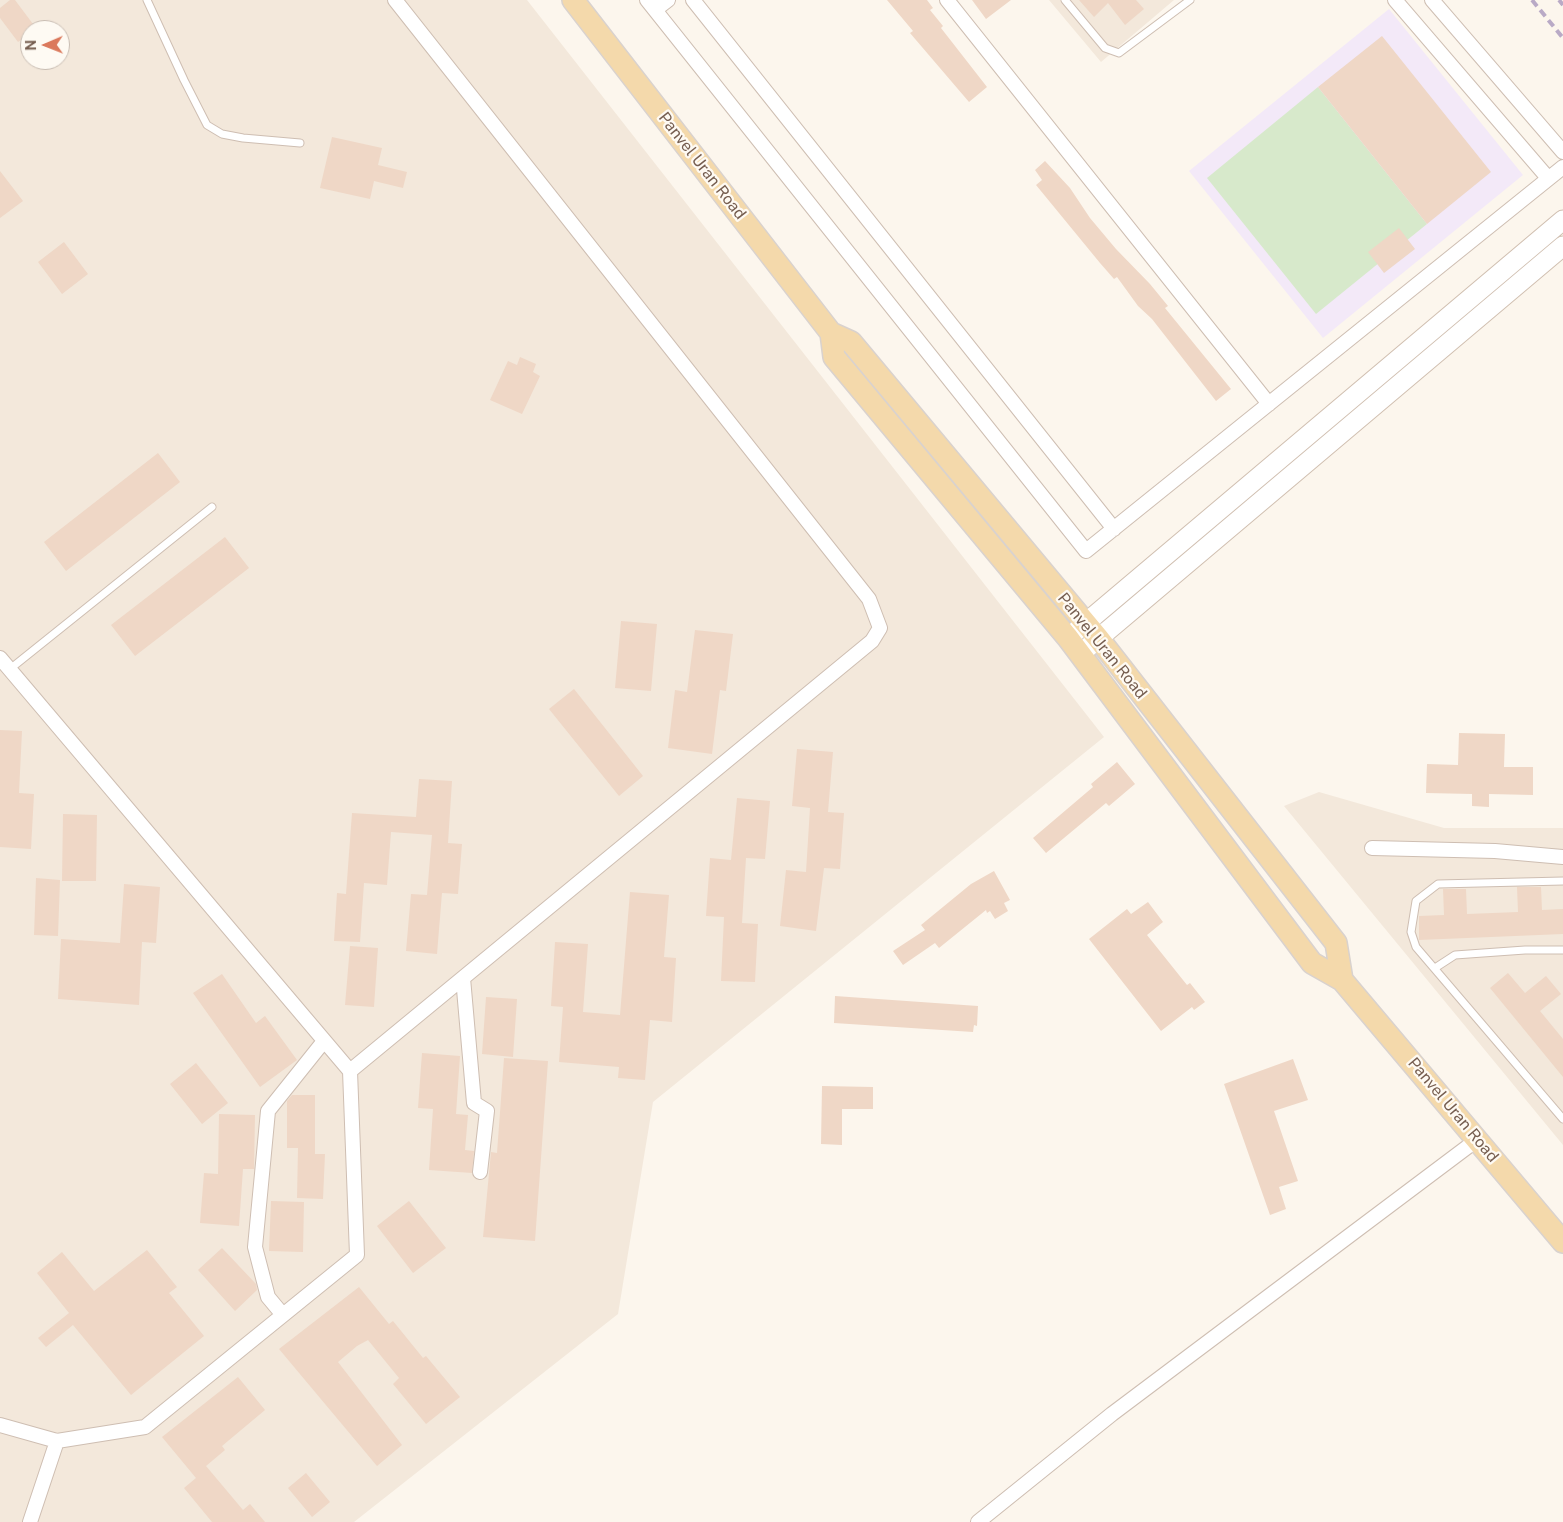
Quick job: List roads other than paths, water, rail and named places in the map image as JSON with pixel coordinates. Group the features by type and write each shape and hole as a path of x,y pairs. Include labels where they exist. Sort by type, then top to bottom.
{"main road":[{"name":"Panvel Uran Road","path":"572,0 831,333 851,342 1091,631 1336,943 1342,980"},
{"path":"1074,646 1323,422 1563,220"},
{"path":"1091,631 1336,437 1563,246"},
{"name":"Panvel Uran Road","path":"831,333 834,357 1074,646 1312,963 1342,980 1563,1242"}],"street":[{"path":"350,1072 872,641 880,628 869,599 395,0"},
{"path":"668,0 651,5 1086,551 1563,167"},
{"path":"693,0 1114,529"},
{"path":"947,0 1269,404"},
{"path":"1395,0 1548,178"},
{"path":"1432,0 1563,152"},
{"path":"0,658 350,1072 357,1255 145,1427 57,1441 0,1425"},
{"path":"1372,848 1495,851 1563,857"},
{"path":"463,978 474,1103 488,1111 480,1172"},
{"path":"283,1315 268,1297 255,1248 268,1111 324,1041"},
{"path":"978,1522 1112,1414 1478,1139"},
{"path":"30,1522 57,1441"}],"lane":[{"path":"147,0 207,125 222,134 243,138 300,143"},
{"path":"1065,0 1105,48 1119,53 1190,0"},
{"path":"10,669 212,507"},
{"path":"1563,881 1438,884 1416,901 1411,932 1416,947 1563,1119"},
{"path":"1435,968 1455,955 1525,950 1563,950"}],"railway":[{"path":"1532,0 1563,38"},
{"path":"1559,0 1563,5"}]}
